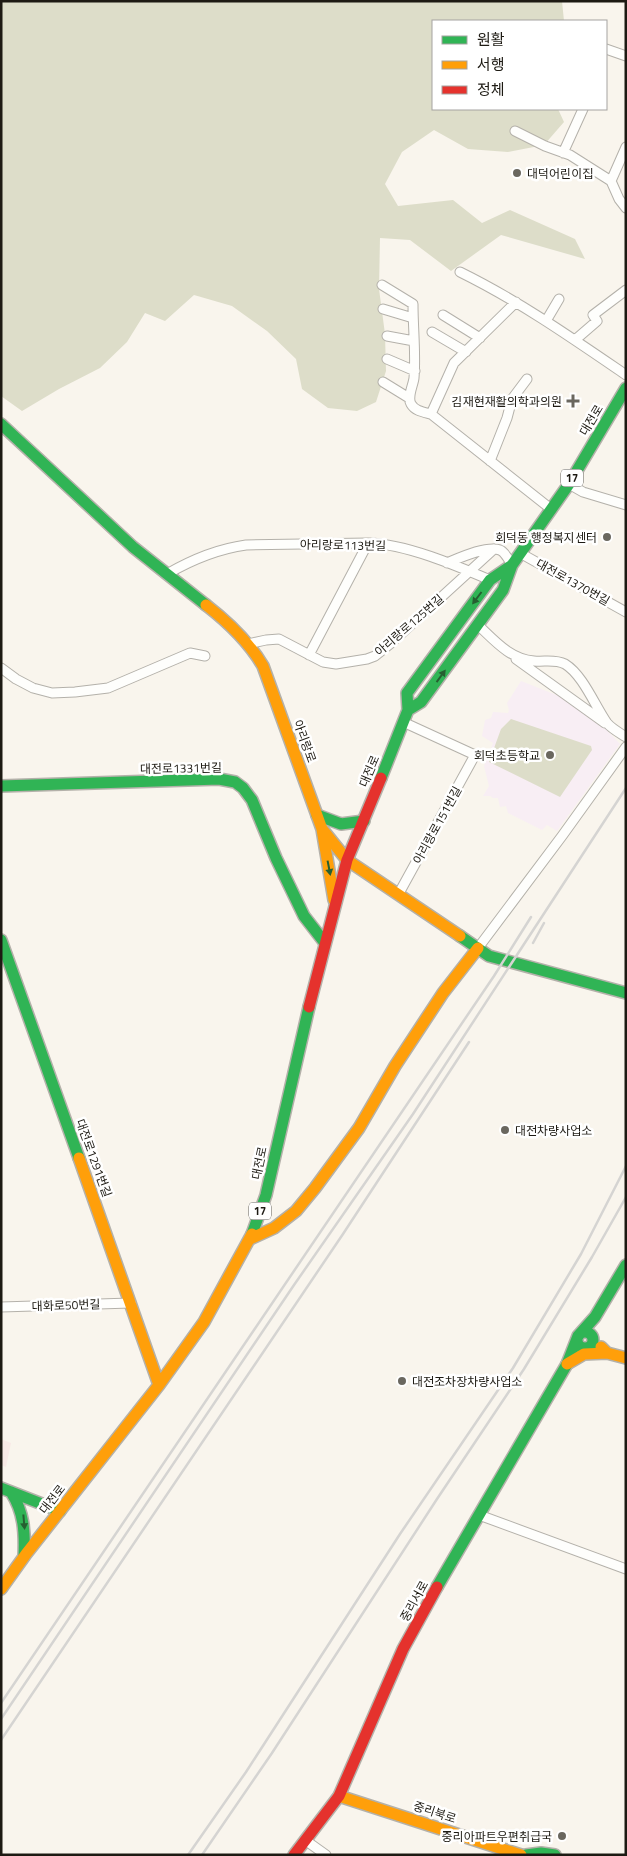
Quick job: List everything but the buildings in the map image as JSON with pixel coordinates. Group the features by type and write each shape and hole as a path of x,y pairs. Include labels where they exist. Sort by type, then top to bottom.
{"main road":[{"name":"대전로","path":"408,710 422,702 504,590 512,565 569,484 626,388"},
{"name":"아리랑로","path":"1,424 133,547 218,614 254,651 263,666 322,829 347,860 489,956 626,993"},
{"name":"대전로","path":"1,1588 6,1574 24,1556 159,1385 204,1322 250,1239 266,1195 288,1094 347,860 408,710 407,693 490,580 512,565"},
{"name":"대전로1331번길","path":"1,786 219,779 235,782 243,788 252,800 276,858 304,916 325,943"},
{"path":"317,815 341,824 364,821"},
{"path":"322,829 335,906"},
{"name":"대전로1291번길","path":"1,940 159,1385"},
{"path":"250,1239 274,1228 296,1211 315,1188 359,1128 395,1066 443,993 478,948"},
{"path":"570,1362 578,1336 594,1320 626,1264"},
{"path":"570,1362 589,1343 594,1320"},
{"path":"594,1320 594,1330 604,1351"},
{"path":"578,1336 585,1332 589,1343 604,1351 626,1358"},
{"path":"570,1362 584,1354 604,1351"},
{"name":"중리서로","path":"294,1855 339,1796 403,1649 570,1362"},
{"path":"6,1490 60,1511"},
{"path":"6,1490 18,1501 23,1514 24,1556"},
{"name":"중리북로","path":"339,1796 521,1855"},
{"path":"526,1855 541,1853 554,1855"}],"street":[{"path":"607,49 626,56"},
{"path":"563,153 583,110"},
{"path":"515,131 580,161 611,181 619,199 626,208"},
{"path":"611,181 626,148"},
{"path":"460,272 516,302 626,375"},
{"path":"382,284 413,304 415,370 409,398 410,403 416,410 431,414 551,509"},
{"path":"575,340 597,322 593,315 626,290"},
{"path":"546,321 559,299"},
{"path":"431,414 454,363 516,302"},
{"path":"383,309 413,318"},
{"path":"443,315 480,338"},
{"path":"432,332 466,352"},
{"path":"387,336 414,341"},
{"path":"387,359 415,370"},
{"path":"490,461 507,418 512,399 527,379"},
{"path":"383,382 409,398"},
{"path":"569,484 583,492 626,505"},
{"path":"308,655 368,543"},
{"name":"아리랑로113번길","path":"167,574 192,560 227,547 368,543 395,547 447,563 490,580"},
{"name":"아리랑로125번길","path":"248,644 279,639 323,662 336,664 357,662 375,656 494,549"},
{"path":"447,563 484,550 499,549 504,552 512,565"},
{"name":"대전로1370번길","path":"520,553 626,612"},
{"path":"478,625 506,652 626,737"},
{"path":"506,652 532,661 554,660 565,664 586,689 609,725"},
{"path":"1,668 33,688 52,692 75,692 108,688 190,653 205,656"},
{"name":"아리랑로151번길","path":"398,895 475,755 403,722"},
{"path":"478,948 626,747"},
{"name":"대화로50번길","path":"1,1307 131,1303"},
{"path":"479,1516 626,1569"},
{"path":"305,1840 326,1855"}],"shaded area":[{"name":"회덕초등학교","path":"521,681 569,700 602,725 620,744 557,831 547,825 542,830 508,813 506,806 500,807 498,798 483,796 489,786 484,766 493,743 482,736 485,720 491,718 493,712 508,713 507,703"},
{"path":"1,1439 11,1443 6,1467 1,1465"}],"green space":[{"path":"1,1 562,1 564,20 432,20 432,110 558,110 564,122 544,145 508,152 468,149 434,130 402,152 385,184 398,206 453,200 482,223 510,210 575,239 585,259 501,235 451,271 410,240 380,238 379,289 385,334 386,371 376,402 357,411 328,408 302,389 296,359 267,331 232,306 194,295 165,321 145,313 127,342 100,368 22,411 1,396"},
{"path":"511,719 591,746 592,750 560,797 489,762 501,729"}],"railway":[{"path":"1,1719 294,1285 413,1114 626,788"},
{"path":"1,1703 494,976 531,917"},
{"path":"533,943 544,923"},
{"path":"1,1740 343,1234 469,1042"},
{"path":"188,1855 246,1772 400,1534 513,1368 581,1254 626,1166"},
{"path":"202,1855 272,1753 524,1369 626,1197"}],"traffic: fast":[{"path":"408,710 421,702 503,590 512,565 569,484 626,388"},
{"path":"1,424 133,547 206,605"},
{"path":"381,778 408,710 407,693 490,580 512,565"},
{"path":"1,786 219,779 235,782 243,788 252,800 276,858 304,916 325,943"},
{"path":"317,815 341,824 364,821"},
{"path":"460,936 489,956 626,993"},
{"path":"1,940 79,1158"},
{"path":"252,1234 266,1195 309,1007"},
{"path":"437,1587 567,1364 578,1336 595,1317 626,1265"},
{"path":"585,1332 593,1340 585,1348 577,1340 585,1332"},
{"path":"1,1488 60,1511"},
{"path":"11,1492 19,1507 23,1522 24,1556"},
{"path":"526,1855 541,1853 555,1855"}],"traffic: slow":[{"path":"206,605 238,633 263,666 322,829 347,860 460,936"},
{"path":"322,829 334,900"},
{"path":"250,1239 274,1228 296,1211 315,1188 359,1128 395,1066 443,993 478,948"},
{"path":"79,1158 159,1385"},
{"path":"1,1589 26,1554 159,1385 204,1322 252,1234"},
{"path":"601,1347 607,1353 626,1358"},
{"path":"567,1364 584,1354 607,1353"},
{"path":"339,1796 521,1855"}],"traffic: jam":[{"path":"309,1007 347,860 381,778"},
{"path":"294,1855 339,1796 403,1649 437,1587"}],"place":[{"name":"대덕어린이집","path":"517,173"},
{"name":"김재현재활의학과의원","path":"573,401"},
{"name":"회덕동 행정복지센터","path":"607,537"},
{"name":"회덕초등학교","path":"550,755"},
{"name":"대전차량사업소","path":"505,1130"},
{"name":"대전조차장차량사업소","path":"402,1381"},
{"name":"중리아파트우편취급국","path":"562,1836"}]}
